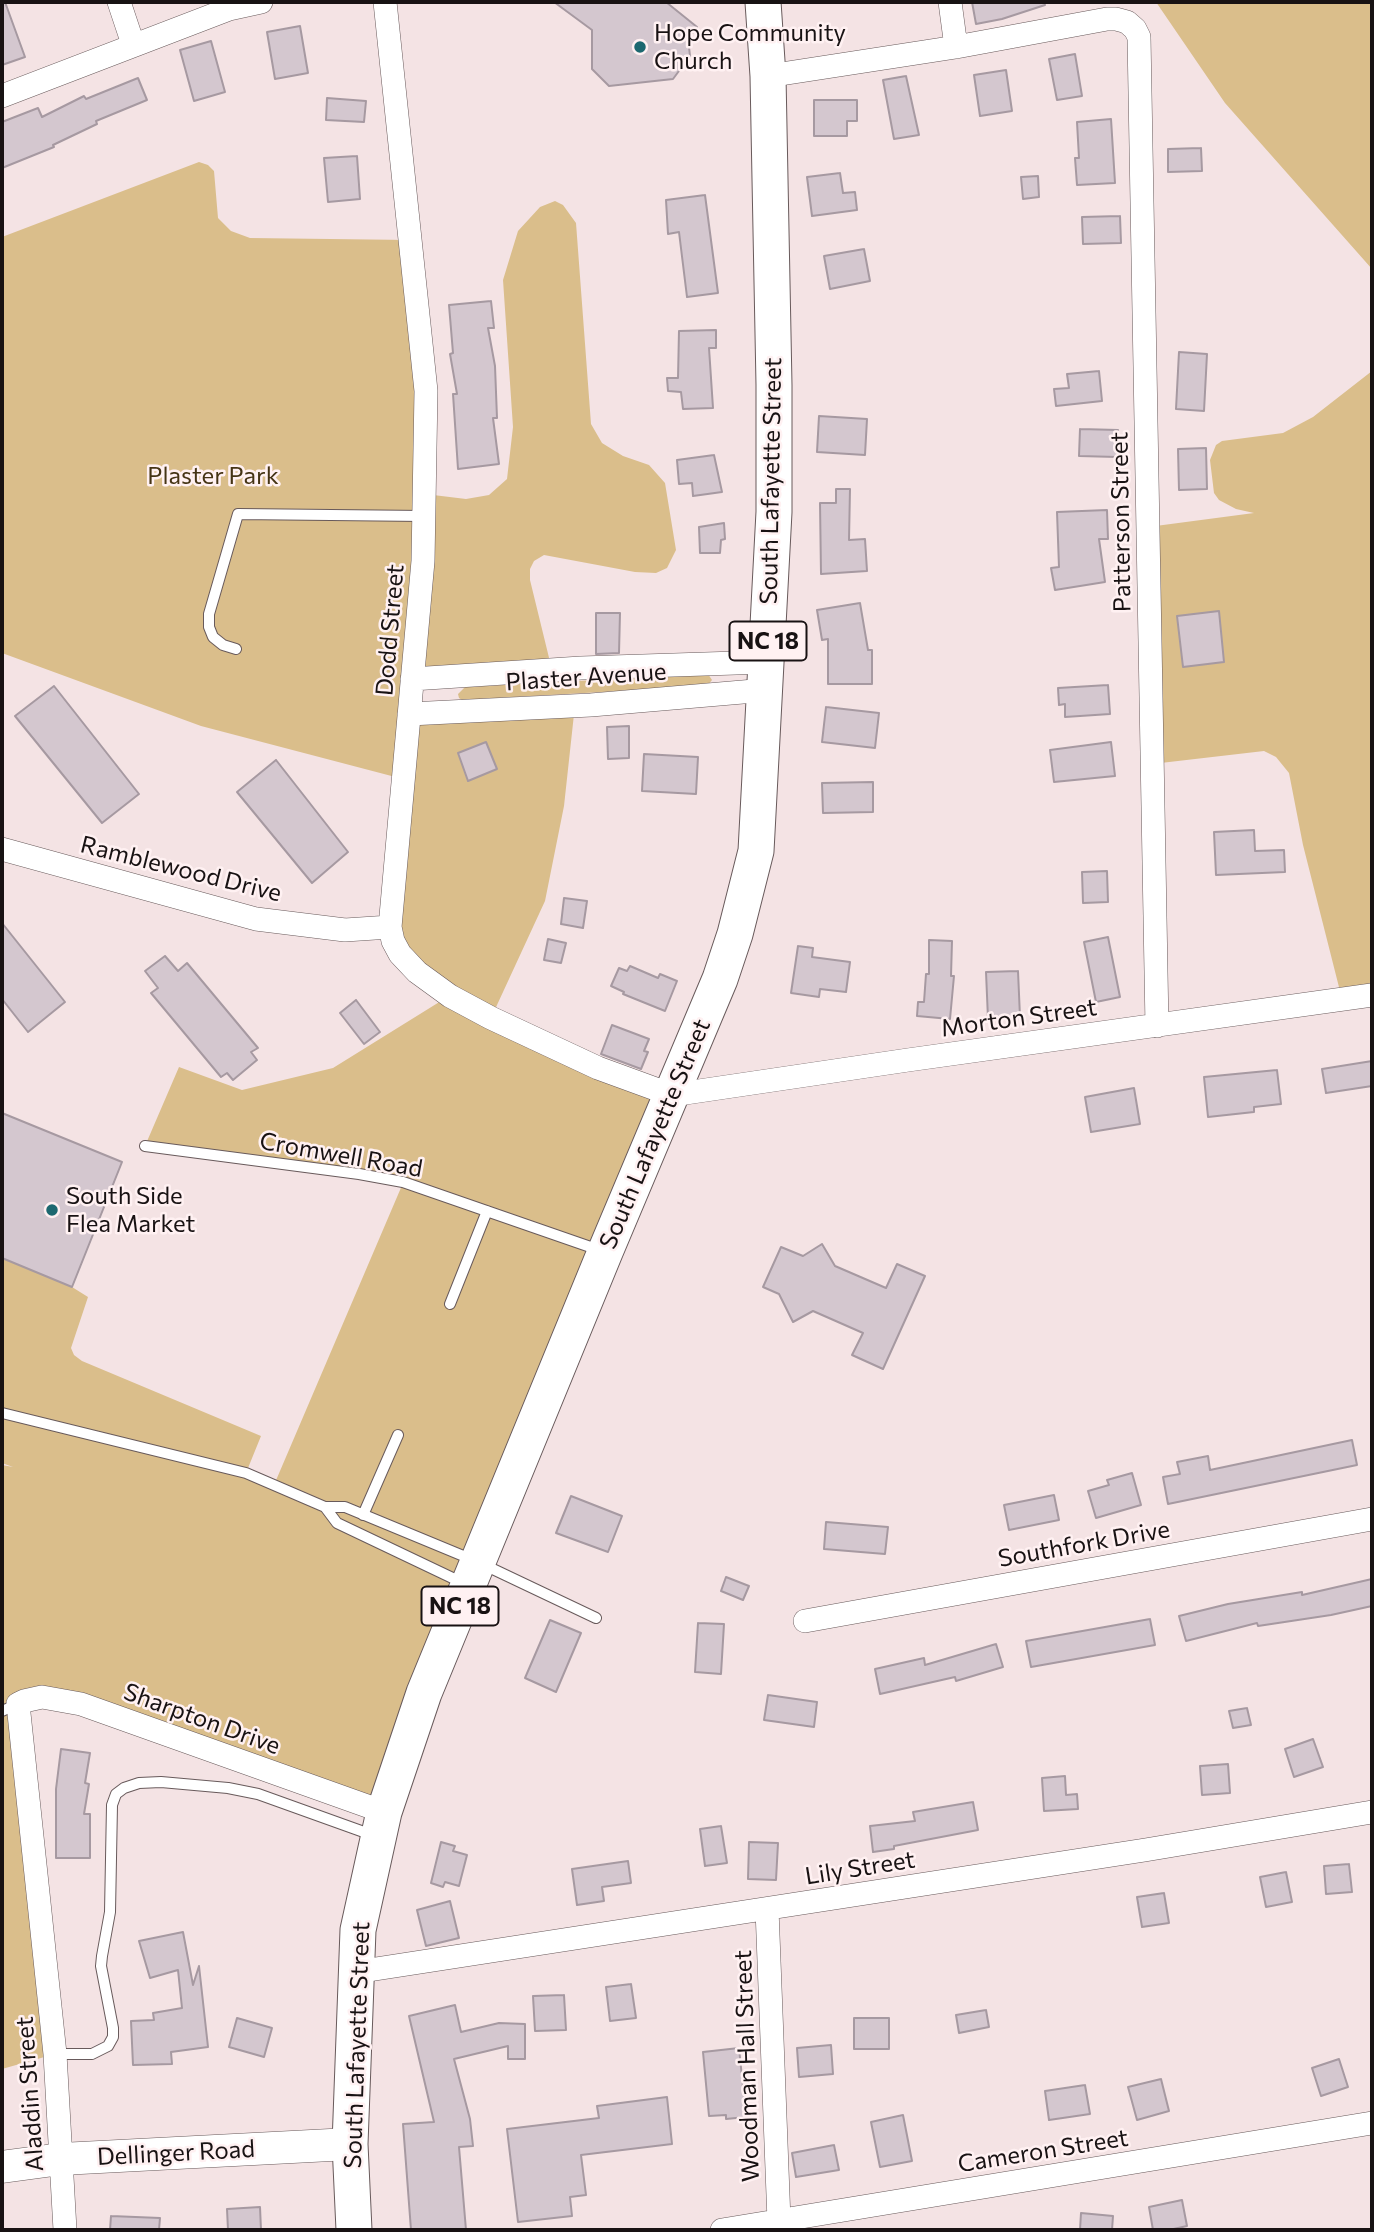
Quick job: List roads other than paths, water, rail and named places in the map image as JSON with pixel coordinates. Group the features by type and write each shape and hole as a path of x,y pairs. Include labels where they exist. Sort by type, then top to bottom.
{"main road":[{"name":"South Lafayette Street","path":"354,2230 351,2144 358,1930 381,1825 424,1693 720,979 756,851 774,512 768,76 764,2"}],"street":[{"path":"119,2 133,44"},
{"path":"2,96 229,9 261,2"},
{"name":"Dodd Street","path":"385,2 426,391 423,561 390,927 393,941 400,954 417,972 450,996 598,1068 672,1096"},
{"path":"768,76 956,47 950,2"},
{"name":"Patterson Street","path":"956,47 1107,19 1127,22 1139,37 1157,1026"},
{"name":"Plaster Avenue","path":"412,679 581,668 767,676"},
{"name":"Plaster Avenue","path":"409,714 591,705 767,676"},
{"name":"Ramblewood Drive","path":"2,849 256,919 345,930 390,927"},
{"name":"Morton Street","path":"672,1096 908,1059 1372,995"},
{"name":"Southfork Drive","path":"805,1621 1372,1519"},
{"name":"Sharpton Drive","path":"10,1708 42,1697 81,1704 381,1825"},
{"name":"Aladdin Street","path":"10,1708 55,2054 65,2230"},
{"name":"Lily Street","path":"356,1972 1372,1812"},
{"name":"Woodman Hall Street","path":"767,1909 779,2221"},
{"name":"Cameron Street","path":"722,2230 1372,2123"},
{"name":"Dellinger Road","path":"2,2166 61,2159 351,2144"}],"lane":[{"path":"236,649 223,645 213,637 209,628 209,614 238,514 424,516"},
{"name":"Cromwell Road","path":"145,1146 403,1182 605,1252"},
{"path":"450,1304 487,1211"},
{"path":"2,1413 246,1473 325,1507 340,1506 363,1515 473,1574"},
{"path":"363,1515 398,1435"},
{"path":"325,1507 337,1523 596,1618"},
{"path":"55,2054 92,2054 108,2046 113,2037 101,1966 110,1912 112,1805 116,1794 124,1788 139,1783 161,1782 228,1787 381,1825"}],"place":[{"name":"Hope Community Church","path":"640,47"},
{"name":"South Side Flea Market","path":"52,1210"}],"park label":[{"name":"Plaster Park","path":"213,476"}]}
